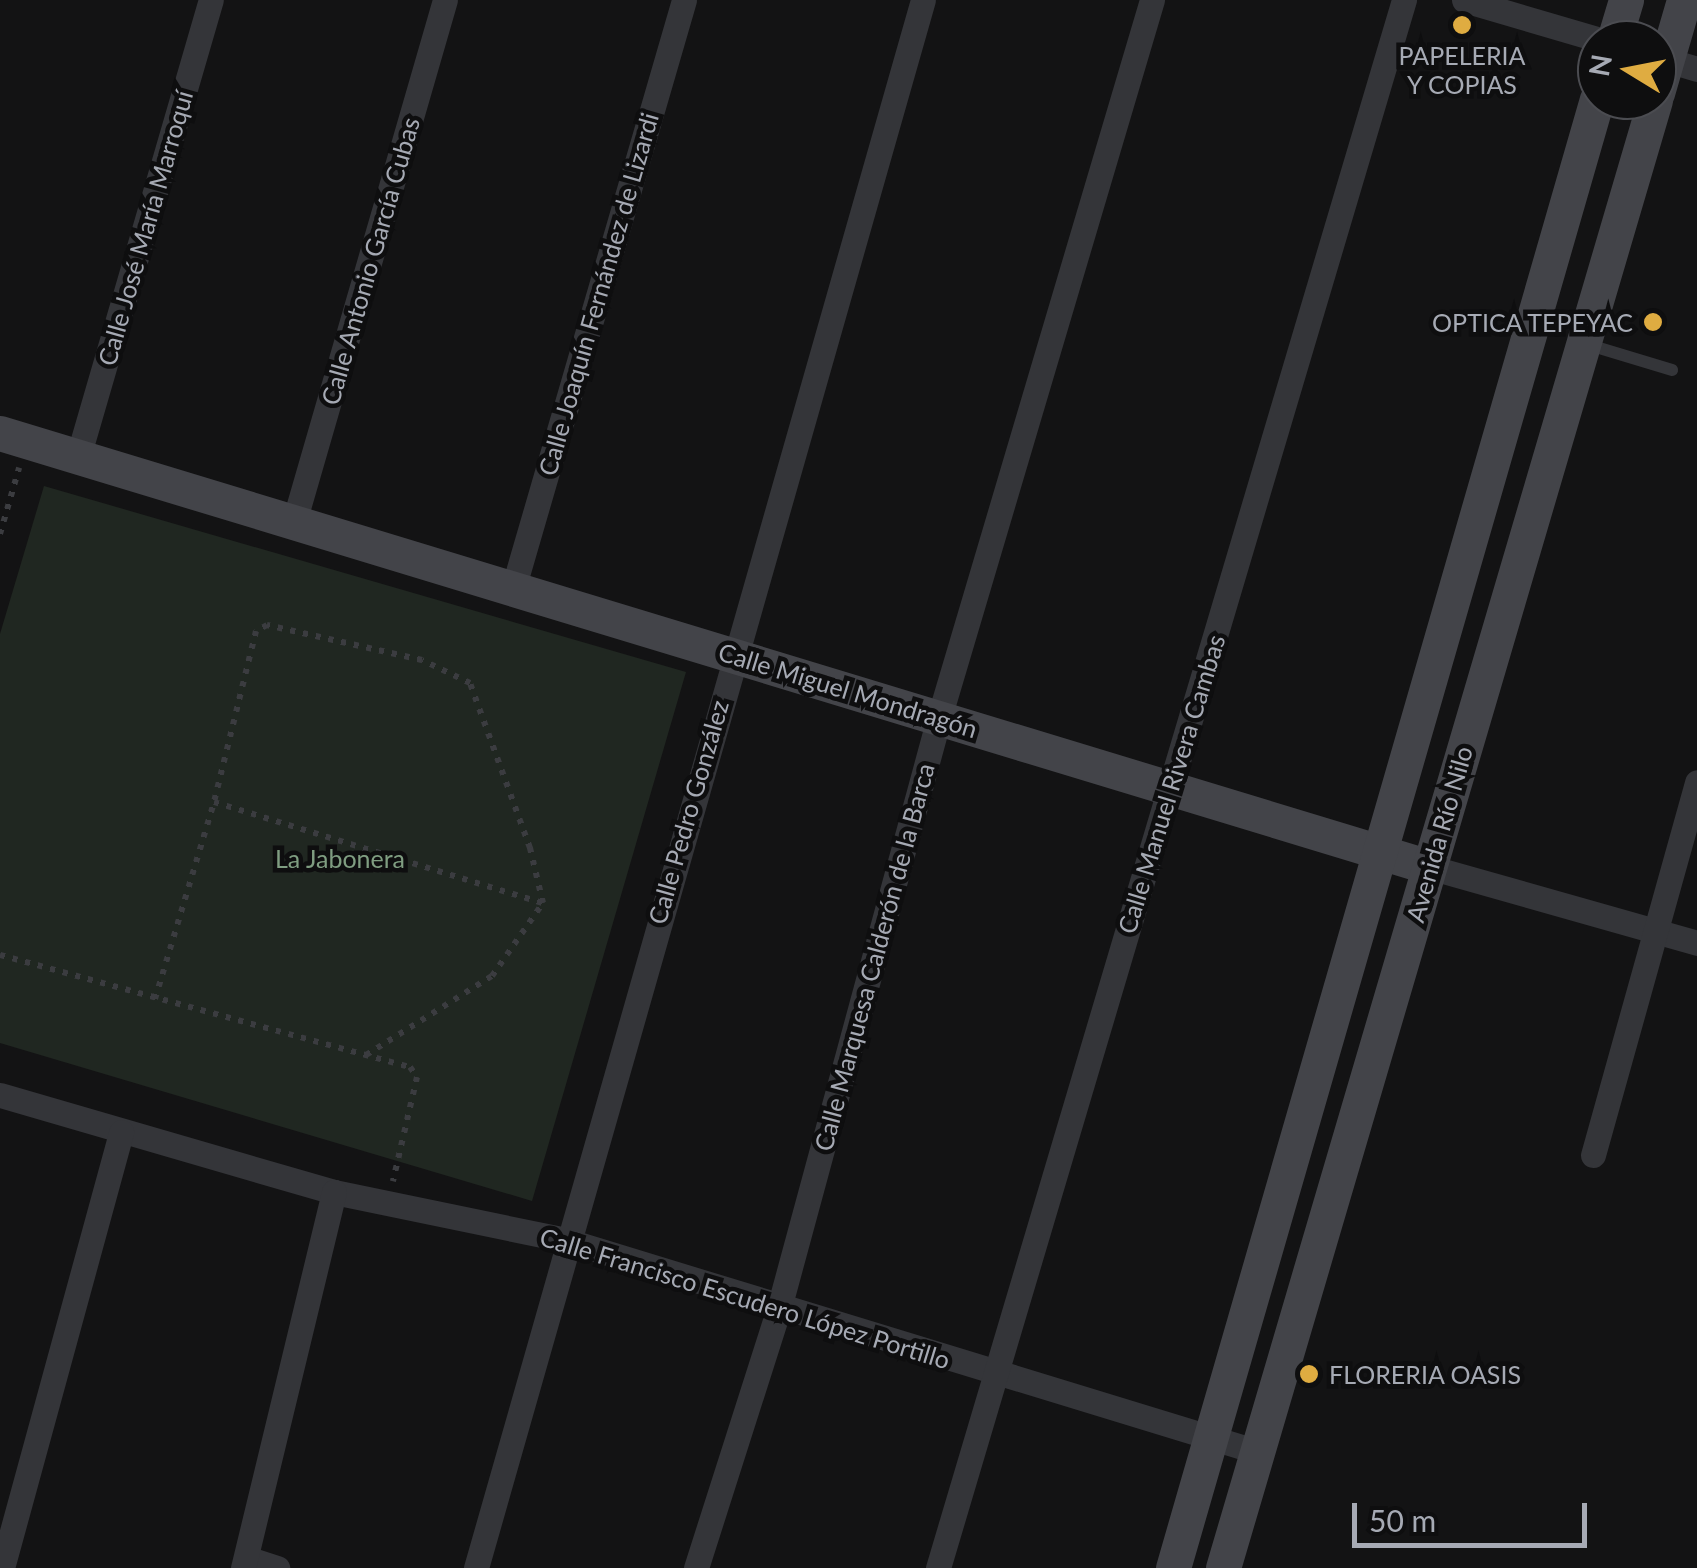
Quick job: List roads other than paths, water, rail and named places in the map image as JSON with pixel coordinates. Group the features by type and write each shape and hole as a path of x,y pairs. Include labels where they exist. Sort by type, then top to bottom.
{"main road":[{"name":"Avenida Río Nilo","path":"1677,30 1684,0"},
{"path":"1173,1568 1376,850 1591,120"},
{"name":"Avenida Río Nilo","path":"1223,1568 1652,120"},
{"name":"Calle Miguel Mondragón","path":"14,436 1430,867"}],"street":[{"name":"Calle José María Marroquí","path":"78,457 211,0"},
{"name":"Calle Antonio García Cubas","path":"294,522 445,0"},
{"name":"Calle Joaquín Fernández de Lizardi","path":"513,589 684,0"},
{"name":"Calle Pedro González","path":"476,1568 566,1240 923,0"},
{"name":"Calle Marquesa Calderón de la Barca","path":"696,1568 779,1308 939,718 1152,0"},
{"name":"Calle Manuel Rivera Cambas","path":"938,1568 1404,0"},
{"path":"1464,0 1577,33"},
{"path":"1594,1155 1697,782"},
{"name":"Calle Miguel Mondragón","path":"1430,867 1697,943"},
{"name":"Calle Francisco Escudero López Portillo","path":"0,1095 334,1192 566,1240 996,1375 1256,1451"},
{"path":"2,1568 121,1132"},
{"path":"277,1568 245,1563 334,1192"}],"lane":[{"path":"1583,344 1672,370"}],"place":[{"name":"PAPELERIA Y COPIAS","path":"1462,25"},
{"name":"OPTICA TEPEYAC","path":"1653,322"},
{"name":"FLORERIA OASIS","path":"1309,1374"}],"park label":[{"name":"La Jabonera","path":"340,858"}]}
